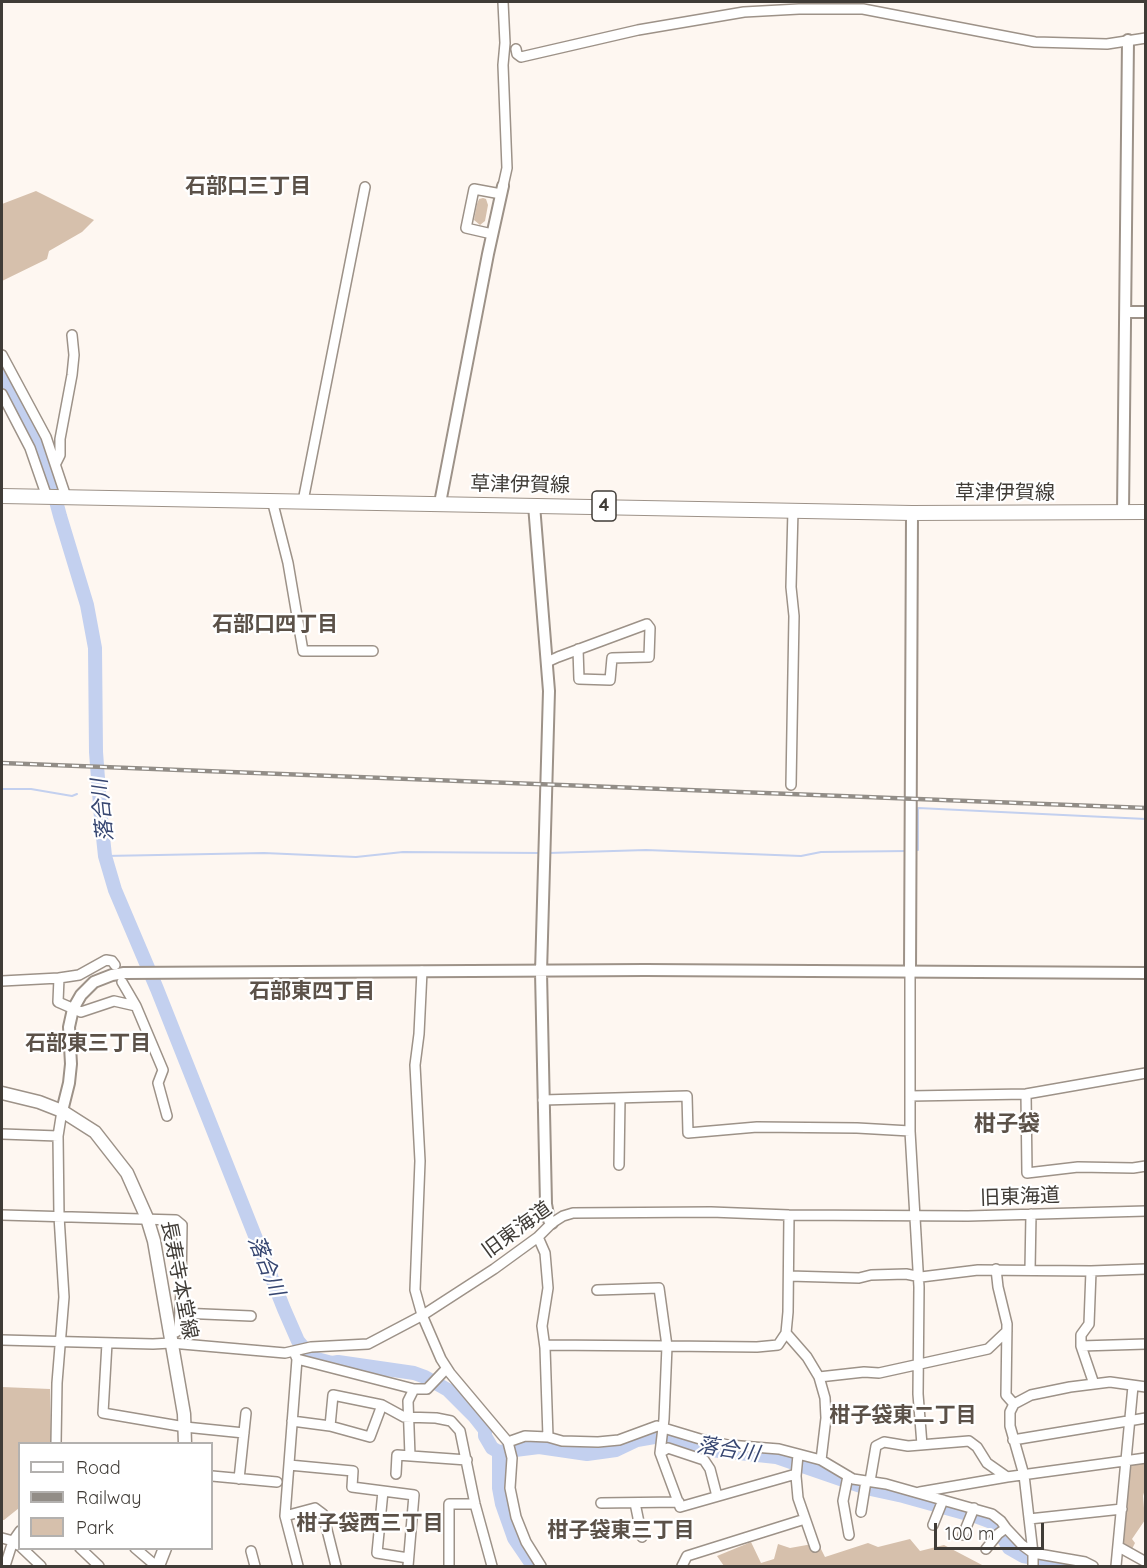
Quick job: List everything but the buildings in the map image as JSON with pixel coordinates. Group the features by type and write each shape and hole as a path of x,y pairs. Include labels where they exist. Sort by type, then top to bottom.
{"main road":[{"name":"草津伊賀線","path":"2,496 534,504 912,513 1146,512"},
{"name":"長寿寺本堂線","path":"2,1093 39,1102 62,1111 95,1132 127,1173 147,1218 153,1241 184,1414 185,1442"},
{"path":"157,1566 164,1550"}],"street":[{"path":"440,503 507,168 502,2"},
{"path":"516,49 517,54 521,57 638,30 744,12 799,9 863,9 1035,42 1098,44 1146,38"},
{"path":"1123,512 1128,40"},
{"path":"303,501 365,187"},
{"path":"492,234 466,228 474,189 502,190"},
{"path":"1126,312 1146,312"},
{"path":"56,463 60,455 60,439 72,375 74,355 72,335"},
{"path":"2,355 46,437 56,463 56,497"},
{"path":"2,394 56,497"},
{"path":"272,500 288,563 303,651 373,651"},
{"path":"534,504 549,691 541,972 546,1204 549,1220 552,1223"},
{"path":"791,785 793,510"},
{"path":"912,513 910,1131 918,1277 918,1394 922,1444"},
{"path":"547,662 578,650 647,624 650,628 649,657 612,658 610,680 579,679 578,650"},
{"path":"2,981 78,975 106,960 112,961 115,965"},
{"path":"56,1442 64,1297 59,1216 58,1136 69,1083 71,1064 69,1027 73,1009 87,987 102,978 118,974 157,972 645,970 1146,973"},
{"path":"422,971 415,1065 420,1161 415,1290 422,1315 447,1368 508,1442 512,1458 510,1488 516,1517 526,1542 539,1563 528,1566"},
{"path":"59,978 58,1002 81,1012 114,1001 136,1006"},
{"path":"122,982 136,1006 163,1070 158,1083 167,1116"},
{"path":"910,1096 1026,1094 1146,1073"},
{"path":"1026,1094 1027,1173 1078,1167 1133,1168 1146,1166"},
{"path":"543,1100 687,1096 688,1132 757,1127 910,1131"},
{"path":"620,1098 620,1165"},
{"path":"2,1134 58,1136"},
{"name":"旧東海道","path":"2,1340 153,1344 170,1338 297,1354 311,1347 368,1344 406,1326 494,1269 538,1237 552,1223 573,1212 913,1216 1146,1211"},
{"path":"1030,1270 1031,1214"},
{"path":"2,1215 176,1220 182,1225 180,1313 179,1329 170,1338"},
{"path":"545,1346 757,1347 778,1345 786,1333 789,1215"},
{"path":"538,1237 545,1253 548,1288 542,1326 545,1346 548,1437"},
{"path":"996,1269 1007,1331 1006,1395 1014,1404"},
{"path":"789,1276 859,1278 871,1275 906,1274 918,1277 949,1272 996,1269 1091,1271 1146,1269"},
{"path":"1091,1271 1089,1324 1081,1335 1081,1346 1094,1383"},
{"path":"597,1290 659,1288 667,1346 660,1453 680,1507 796,1474"},
{"path":"180,1313 251,1316"},
{"path":"819,1377 864,1372 879,1373 988,1349 1007,1331"},
{"path":"786,1333 807,1357 819,1377 825,1398 826,1418 821,1460"},
{"path":"107,1343 103,1413 185,1427 244,1433"},
{"path":"1081,1346 1146,1344"},
{"path":"298,1566 285,1516 297,1354 414,1389 427,1389 447,1368"},
{"path":"1033,1566 1024,1475 1013,1440 1011,1412 1014,1404 1031,1395 1094,1383 1110,1382 1146,1387"},
{"path":"1116,1566 1133,1386"},
{"path":"410,1456 407,1417 408,1401 414,1389"},
{"path":"330,1426 333,1395 382,1405 407,1417 451,1421 460,1431 475,1504 492,1566"},
{"path":"292,1421 330,1426 370,1437 382,1405"},
{"path":"239,1479 246,1413"},
{"path":"1013,1440 1146,1419"},
{"path":"508,1442 525,1436 598,1443 619,1440 657,1426 728,1445 779,1449 821,1460 847,1480 915,1493 941,1504 992,1514 1001,1521 1003,1531 1033,1552 1068,1558 1093,1566"},
{"path":"861,1512 876,1446 884,1442 908,1446 969,1440 977,1447 987,1463 1007,1477"},
{"path":"660,1453 668,1448 704,1460 710,1469 717,1496"},
{"path":"396,1474 397,1455 467,1460"},
{"path":"798,1455 796,1474 798,1498 814,1547"},
{"path":"915,1493 1007,1477 1146,1458"},
{"path":"289,1465 353,1471 352,1487 383,1491 414,1495 408,1562 377,1553 383,1491"},
{"path":"213,1476 277,1482"},
{"path":"847,1480 843,1501 849,1535"},
{"path":"601,1503 678,1502"},
{"path":"635,1503 642,1537"},
{"path":"449,1566 449,1504 475,1504"},
{"path":"933,1525 941,1504"},
{"path":"285,1516 315,1508 323,1514 336,1566"},
{"path":"1029,1519 1122,1509"},
{"path":"963,1535 973,1512"},
{"path":"682,1566 687,1556 805,1519"},
{"path":"986,1549 1003,1531"},
{"path":"2,1538 18,1545 5,1566"},
{"path":"1119,1547 1146,1562"},
{"path":"23,1550 41,1566"},
{"path":"82,1550 99,1566"},
{"path":"137,1550 157,1566"},
{"path":"251,1551 255,1566"}],"green space":[{"path":"36,191 94,220 82,232 49,251 47,259 2,281 2,204"},
{"path":"479,199 486,199 488,205 485,221 480,225 474,220"},
{"path":"2,1387 50,1389 51,1442 18,1442 18,1509 2,1520"},
{"path":"1145,1459 1143,1496 1145,1520 1132,1539 1135,1543 1131,1551 1121,1543 1129,1462"},
{"path":"910,1539 920,1551 944,1545 984,1566 724,1566 717,1556 751,1542 761,1563 774,1559 778,1544 790,1548 818,1543 825,1557 868,1543 878,1547"}],"waterway":[{"name":"落合川","path":"2,374 44,456 87,605 95,648 96,752 101,818 105,856 115,890 157,989 284,1309 298,1341 308,1353 313,1358 332,1363 414,1373 425,1377 448,1390 474,1416 485,1430 485,1436 492,1448 499,1452 539,1447 587,1454 616,1450 637,1440 660,1436 711,1450 776,1457 866,1488 975,1516 994,1523 1009,1548 1023,1556 1081,1566"},
{"path":"2,789 31,789 72,796 77,794"},
{"path":"914,850 918,850 918,808 1146,819"},
{"path":"549,853 646,850 801,856 821,852 908,851"},
{"path":"105,856 264,853 356,857 403,852 540,853"},
{"path":"499,1452 499,1488 502,1504 514,1538 533,1566"}],"railway":[{"path":"2,763 1146,808"}],"district":[{"name":"石部口三丁目","path":"248,187"},
{"name":"石部口四丁目","path":"275,625"},
{"name":"石部東四丁目","path":"312,992"},
{"name":"石部東三丁目","path":"88,1044"},
{"name":"柑子袋","path":"1007,1124"},
{"name":"柑子袋東二丁目","path":"903,1416"},
{"name":"柑子袋西三丁目","path":"370,1524"},
{"name":"柑子袋東三丁目","path":"621,1531"}]}
